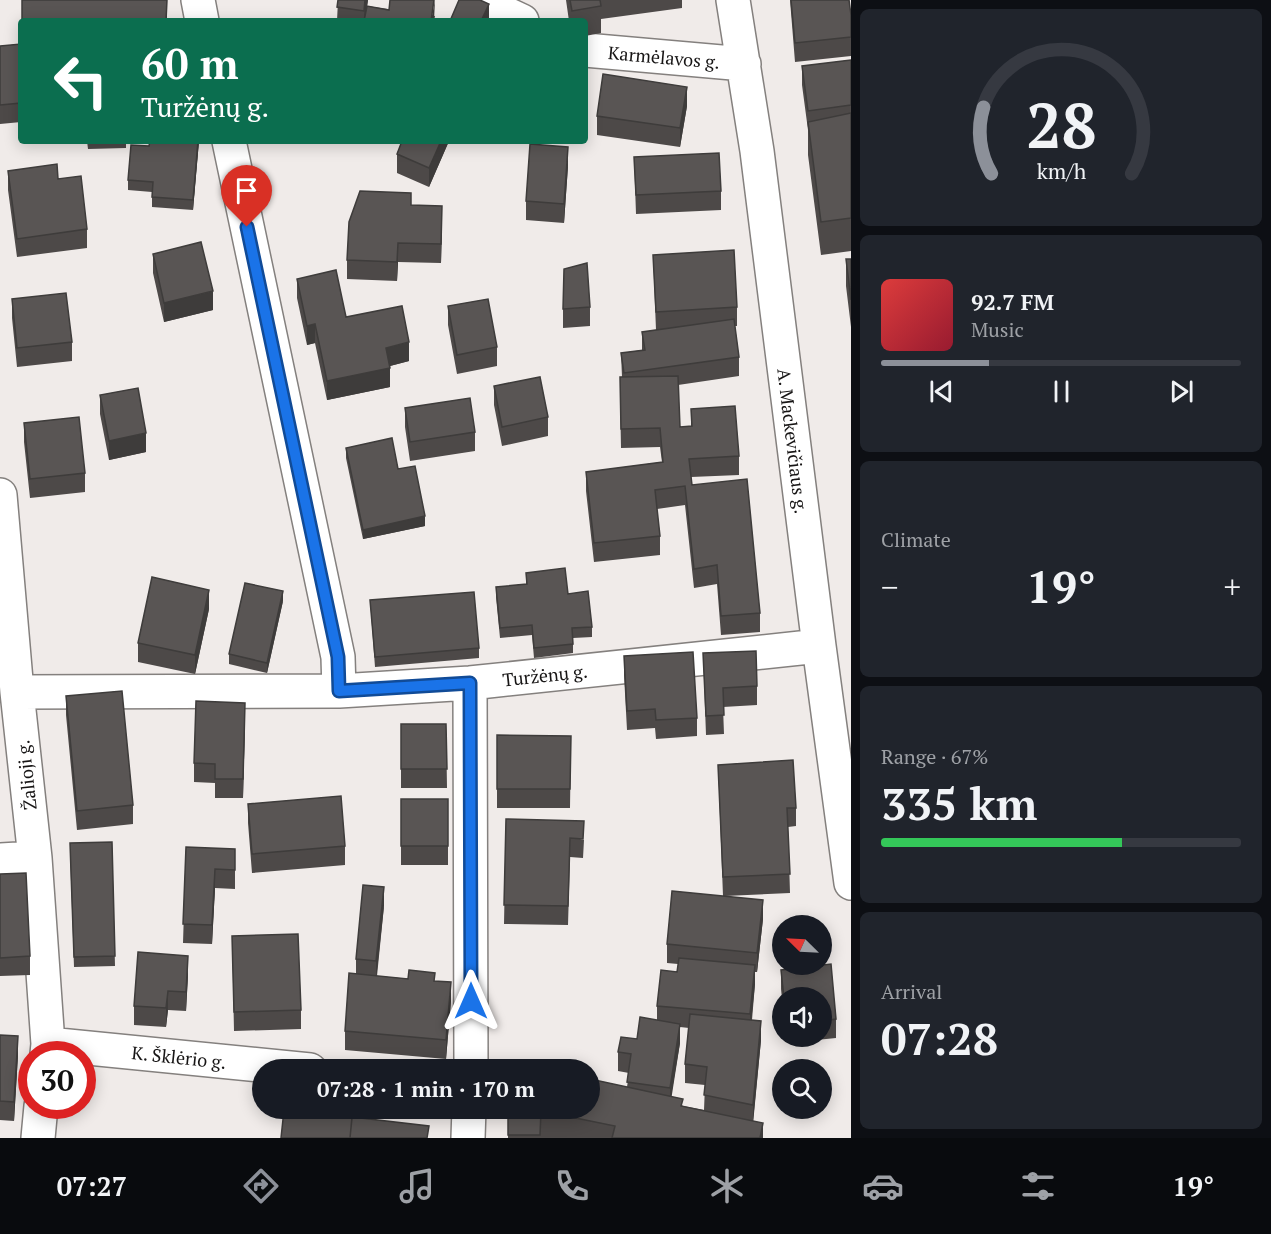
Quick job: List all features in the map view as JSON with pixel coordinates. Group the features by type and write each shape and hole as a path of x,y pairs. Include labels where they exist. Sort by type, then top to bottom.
{"street":[{"path":"198,0 201,18"},
{"path":"477,0 516,18"},
{"name":"A. Mackevičiaus g.","path":"733,0 757,151 851,883"},
{"name":"Karmėlavos g.","path":"588,50 744,64"},
{"path":"230,144 338,657 339,691"},
{"name":"Žalioji g.","path":"0,495 17,692 35,858 46,1041"},
{"name":"Turžėnų g.","path":"17,692 339,691 470,683 819,646"},
{"path":"470,683 471,1059"},
{"path":"0,860 35,858"},
{"name":"K. Šklėrio g.","path":"96,1053 252,1065"},
{"path":"38,1138 40,1119"},
{"path":"468,1138 469,1119"}],"building":[{"path":"22,0 167,0 166,18 22,18"},
{"path":"338,0 365,0 364,11 337,7"},
{"path":"390,0 434,0 431,18 365,18 367,6 389,10"},
{"path":"459,0 480,0 489,4 482,18 451,18"},
{"path":"570,0 600,0 601,6 572,11"},
{"path":"791,0 849,0 851,37 795,43"},
{"path":"18,44 18,103 0,105 0,46"},
{"path":"851,60 851,105 808,111 802,66"},
{"path":"603,74 687,87 680,128 597,116"},
{"path":"851,113 851,218 821,222 808,122"},
{"path":"149,144 198,144 193,200 152,197 153,182 128,180 131,145 149,146"},
{"path":"401,144 440,144 429,168 397,154"},
{"path":"530,144 568,147 564,204 526,201"},
{"path":"719,153 721,191 636,195 634,157"},
{"path":"57,164 58,179 81,176 87,229 17,239 8,171"},
{"path":"360,191 411,193 411,205 442,206 441,244 398,243 397,262 347,260 349,222"},
{"path":"201,242 213,291 164,303 153,254"},
{"path":"734,250 737,307 656,312 653,255"},
{"path":"846,259 851,259 851,300"},
{"path":"587,263 590,307 563,309 564,269"},
{"path":"336,270 346,317 402,306 409,342 386,348 390,368 327,381 315,324 307,326 297,279"},
{"path":"66,293 72,342 17,348 12,299"},
{"path":"488,299 497,347 457,355 448,306"},
{"path":"734,319 739,357 624,373 621,353 645,350 642,332"},
{"path":"678,376 680,427 692,426 691,409 735,406 739,456 689,459 692,485 747,479 760,613 721,616 717,565 694,569 685,486 655,490 660,536 594,543 586,472 663,462 660,428 621,429 620,377"},
{"path":"540,377 548,417 502,427 494,386"},
{"path":"138,388 146,433 109,441 100,395"},
{"path":"470,398 475,432 410,442 405,408"},
{"path":"79,417 85,473 30,479 24,423"},
{"path":"392,438 398,469 415,466 425,516 363,530 346,448"},
{"path":"565,568 568,594 588,591 592,627 572,628 573,644 534,648 532,625 500,628 496,587 527,584 526,573"},
{"path":"152,577 209,590 195,655 138,643"},
{"path":"245,583 283,591 267,663 229,654"},
{"path":"474,592 479,648 375,657 370,600"},
{"path":"756,651 757,686 723,688 724,715 706,716 703,653"},
{"path":"693,652 697,718 656,720 655,709 627,711 624,656"},
{"path":"122,691 133,805 77,811 66,696"},
{"path":"196,701 245,703 243,779 215,779 215,764 194,763"},
{"path":"401,724 446,724 447,769 401,769"},
{"path":"497,735 571,736 570,789 497,789"},
{"path":"793,760 796,808 787,808 790,874 723,877 718,765"},
{"path":"341,796 345,846 252,854 248,804"},
{"path":"401,799 448,799 448,846 401,846"},
{"path":"506,819 584,821 583,839 570,838 568,906 504,905"},
{"path":"112,842 115,956 74,957 70,843"},
{"path":"186,847 235,849 235,870 215,869 212,925 183,924"},
{"path":"26,873 30,956 0,958 0,874"},
{"path":"363,885 384,887 376,961 356,959"},
{"path":"672,891 763,900 757,953 667,944"},
{"path":"298,934 301,1010 234,1012 232,936"},
{"path":"138,952 188,956 186,992 168,991 166,1008 134,1006"},
{"path":"679,958 755,965 750,1014 657,1006 661,970 677,972"},
{"path":"409,970 435,973 434,981 451,982 446,1040 345,1031 349,973 408,979"},
{"path":"782,975 832,975 836,1019 832,1020 832,987 783,987"},
{"path":"690,1014 761,1021 753,1105 704,1095 707,1067 685,1064"},
{"path":"640,1017 680,1024 670,1088 627,1082 631,1054 618,1052 621,1037 637,1039"},
{"path":"0,1035 18,1036 14,1102 0,1101"},
{"path":"600,1081 683,1099 681,1106 763,1123 760,1138 612,1138 615,1126 580,1119 600,1119"},
{"path":"283,1119 352,1119 350,1138 281,1138"},
{"path":"352,1119 429,1126 427,1138 350,1138"},
{"path":"508,1119 541,1119 540,1135 508,1135"}],"route":[{"path":"247,227 338,657 339,691 470,683 471,1001"}]}
